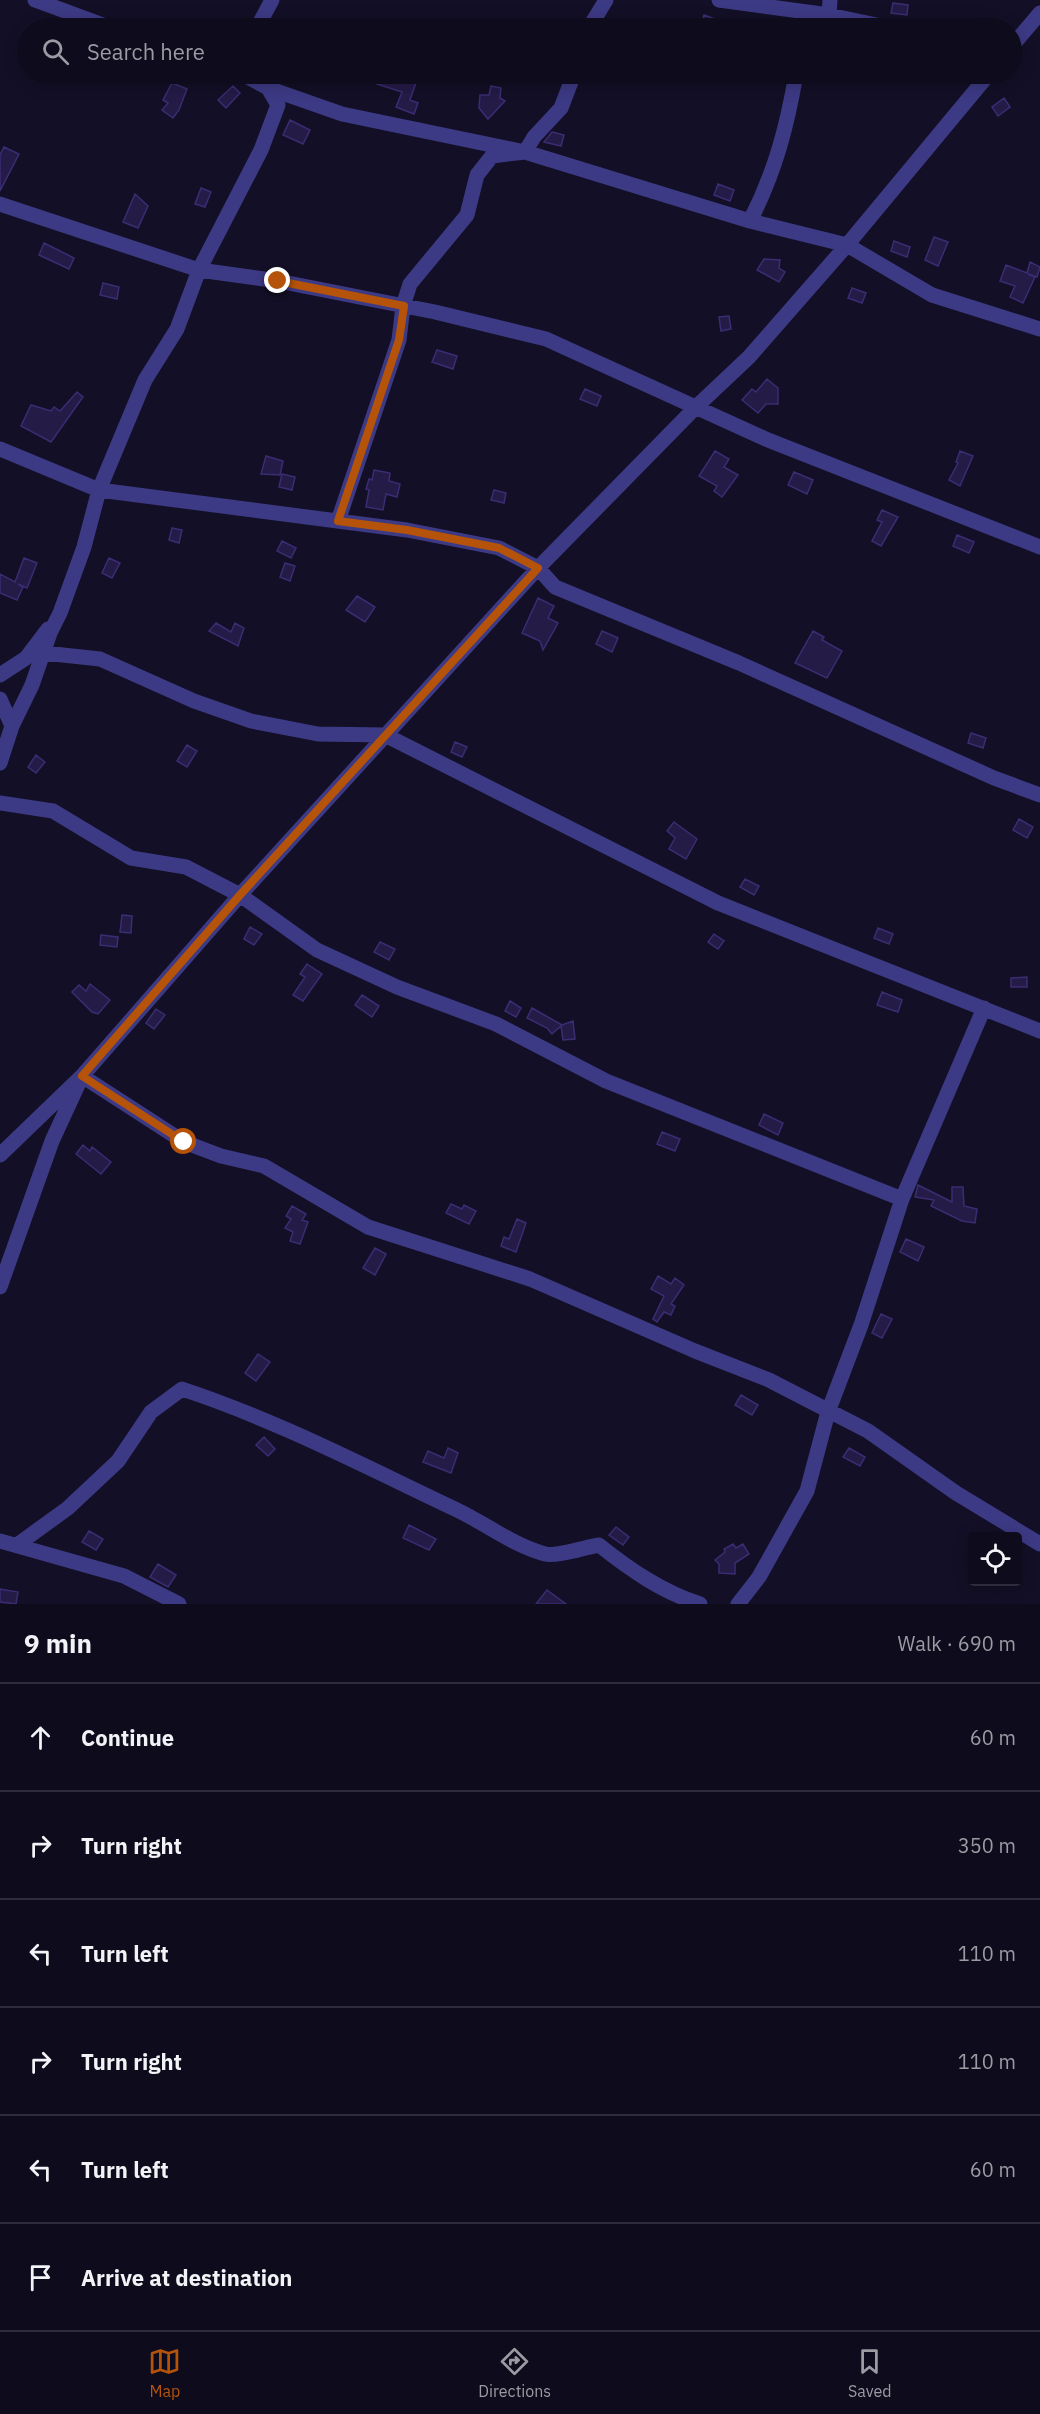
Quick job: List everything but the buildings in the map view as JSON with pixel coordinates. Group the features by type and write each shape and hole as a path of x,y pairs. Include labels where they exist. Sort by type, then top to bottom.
{"street":[{"path":"35,0 84,18"},
{"path":"262,18 272,0"},
{"path":"595,18 606,0"},
{"path":"719,0 829,7 861,18"},
{"path":"1022,33 1040,13"},
{"path":"261,84 342,114 525,152 750,221 847,245 932,295 1040,329"},
{"path":"525,152 534,137 561,108 570,84"},
{"path":"750,221 768,187 787,128 794,84"},
{"path":"0,1155 82,1076 240,895 538,568 696,407 749,357 847,245 981,84"},
{"path":"0,763 12,726 32,685 84,547 99,490 145,380 177,329 199,270 261,150 278,105 268,88"},
{"path":"338,521 399,340 410,284 467,215 477,175 492,156 525,152"},
{"path":"0,204 199,270 278,281 404,306 546,339 768,440 1040,547"},
{"path":"0,449 99,490 407,530 499,548 538,568 555,587 739,663 994,778 1040,795"},
{"path":"0,675 26,658 60,613"},
{"path":"44,653 100,659 194,701 251,721 318,734 385,735 718,903 1040,1031"},
{"path":"0,699 12,726"},
{"path":"0,802 53,811 131,858 186,867 240,895 317,950 397,987 496,1024 606,1081 902,1199"},
{"path":"738,1604 759,1577 807,1491 828,1412 861,1325 902,1199 984,1008"},
{"path":"0,1287 52,1141 82,1076"},
{"path":"82,1076 184,1142 221,1156 264,1166 368,1227 530,1279 695,1352 770,1380 868,1431 956,1493 1040,1544"},
{"path":"16,1545 68,1508 118,1461 151,1412 182,1389 219,1401 297,1436 473,1518 506,1538 548,1555 599,1545 629,1569 685,1600 700,1604"},
{"path":"0,1540 124,1576 179,1604"}],"route":[{"path":"184,1142 82,1076 240,895 538,568 499,548 407,530 338,521 357,458 399,340 404,306 278,281"}]}
